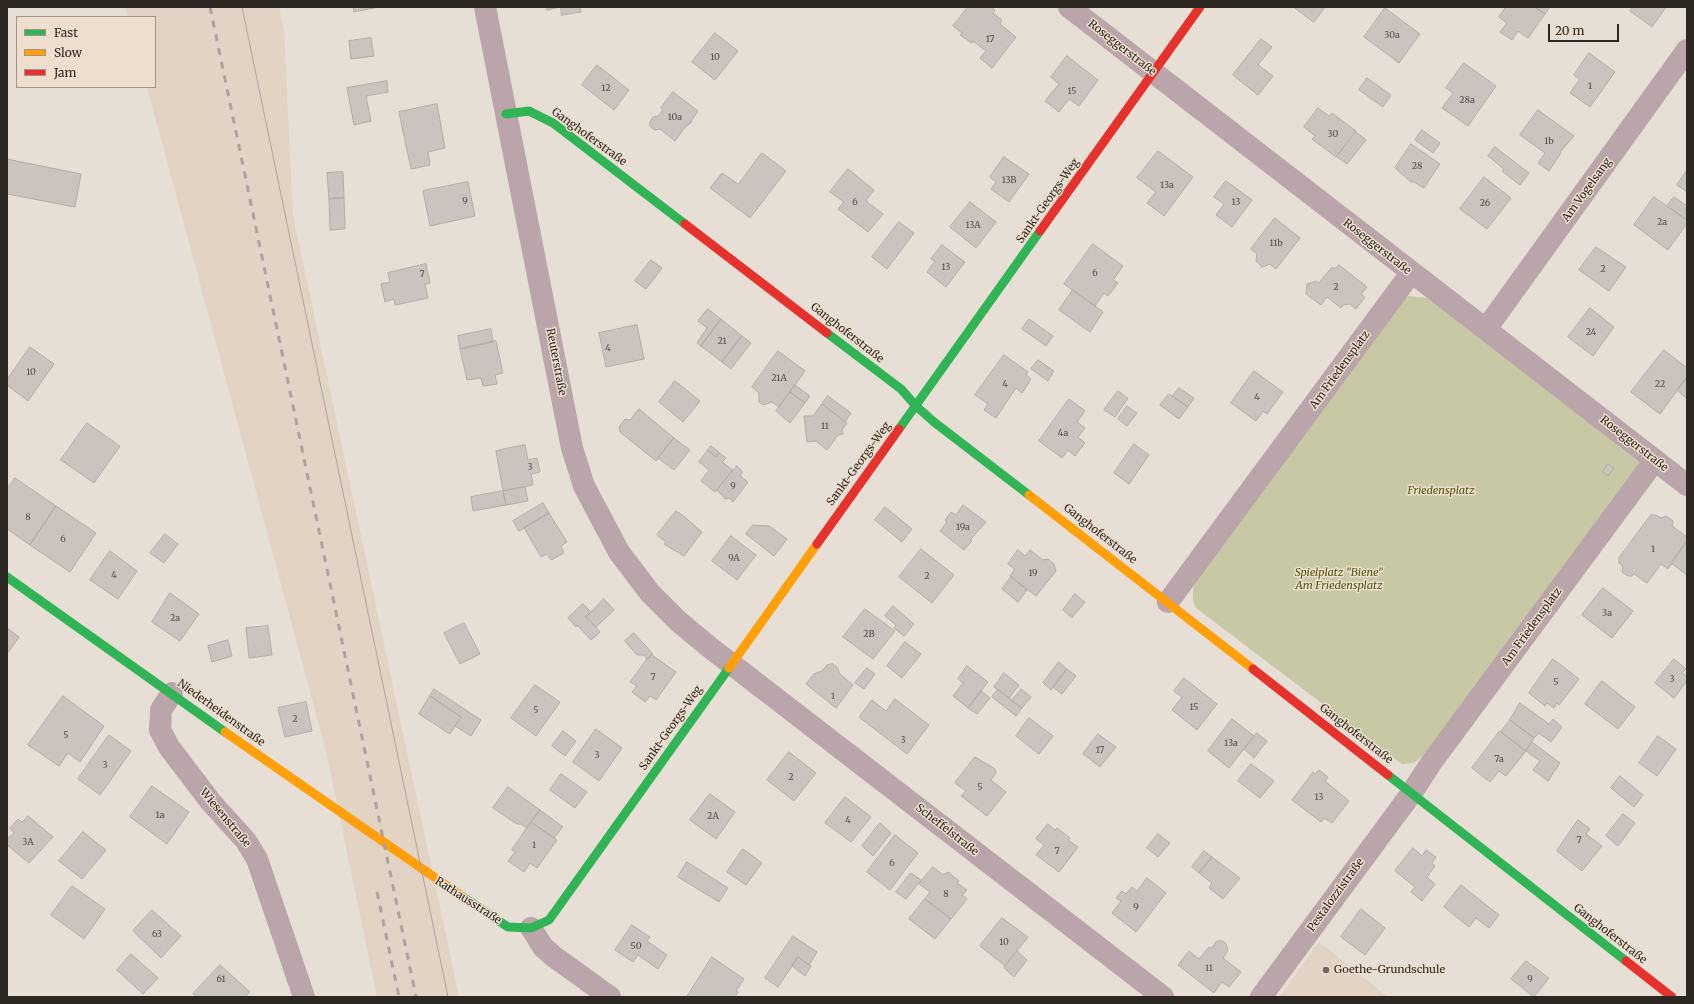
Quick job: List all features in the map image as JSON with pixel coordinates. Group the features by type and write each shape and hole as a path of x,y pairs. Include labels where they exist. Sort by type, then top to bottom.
{"street":[{"name":"Reuterstraße","path":"485,7 572,448 584,486 619,552 650,593 678,621 732,663"},
{"name":"Roseggerstraße","path":"1069,7 1687,485"},
{"name":"Sankt-Georgs-Weg","path":"531,928 549,920 1200,7"},
{"name":"Am Vogelsang","path":"1486,329 1687,50"},
{"name":"Ganghoferstraße","path":"506,114 529,111 553,123 901,389 916,406 1672,997"},
{"name":"Am Friedensplatz","path":"1168,602 1411,273"},
{"name":"Am Friedensplatz","path":"1411,794 1432,763 1655,460"},
{"name":"Niederheidenstraße","path":"7,577 421,869"},
{"name":"Scheffelstraße","path":"732,663 1163,997"},
{"name":"Wiesenstraße","path":"172,693 161,710 160,730 169,747 210,801 246,841 257,859 304,997"},
{"name":"Pestalozzistraße","path":"1261,997 1411,794"},
{"name":"Rathausstraße","path":"421,869 508,927 531,928"},
{"path":"531,928 543,947 553,956 610,997"}],"shaded area":[{"path":"125,7 279,7 284,32 293,216 459,997 377,997 326,751 147,88 156,88 156,16 128,16"},
{"name":"Goethe-Grundschule","path":"1319,942 1388,997 1279,997"}],"green space":[{"name":"Friedensplatz","path":"1409,296 1436,299 1641,464 1430,749 1414,763 1402,764 1196,608 1193,596 1198,576 1402,300"}],"building":[{"path":"354,7 379,7 354,12"},
{"path":"541,7 560,7 547,10 546,8"},
{"path":"561,7 580,7 581,12 562,15"},
{"path":"968,7 990,7 995,10 993,13 1002,20 1000,24 1016,37 992,68 980,58 986,51 973,41 972,43 960,35 962,33 953,26"},
{"path":"1294,7 1325,7 1314,22"},
{"path":"1506,7 1535,7 1545,14 1528,38 1518,31 1512,40 1500,32 1507,23 1499,17"},
{"path":"1535,7 1550,7 1545,14"},
{"path":"1633,7 1666,7 1652,27 1630,11"},
{"path":"1385,8 1420,34 1399,63 1364,37"},
{"path":"715,33 738,51 715,80 692,62"},
{"path":"371,38 374,56 351,59 349,41"},
{"path":"1261,39 1272,47 1258,65 1273,76 1258,95 1233,75"},
{"path":"1589,53 1615,72 1590,107 1570,93 1580,79 1574,75"},
{"path":"1067,56 1098,80 1079,106 1069,99 1059,112 1045,101 1059,84 1051,77"},
{"path":"1464,63 1496,86 1468,126 1442,108 1453,93 1446,88"},
{"path":"597,65 629,90 614,110 582,85"},
{"path":"1367,78 1391,95 1383,107 1359,90"},
{"path":"387,81 388,92 366,96 371,121 354,125 347,88"},
{"path":"673,92 698,111 691,123 685,127 675,141 660,129 654,130 650,126 650,122 653,117 658,116 663,110 661,108"},
{"path":"437,104 445,148 428,152 430,165 411,169 399,112"},
{"path":"1318,108 1329,116 1332,113 1356,131 1336,157 1312,139 1315,136 1304,127"},
{"path":"1538,110 1574,136 1560,152 1561,153 1549,171 1538,163 1545,153 1520,135"},
{"path":"1422,130 1440,143 1433,153 1415,140"},
{"path":"1356,132 1366,140 1347,164 1337,157"},
{"path":"1411,144 1440,164 1424,188 1414,182 1411,182 1395,168"},
{"path":"1495,147 1529,173 1520,185 1502,171 1504,169 1488,156"},
{"path":"1158,151 1193,177 1164,216 1147,203 1156,192 1137,178"},
{"path":"762,153 786,171 750,218 710,188 722,173 738,184"},
{"path":"1004,157 1029,174 1009,202 991,189 996,182 990,177"},
{"path":"7,159 81,174 75,207 7,194"},
{"path":"848,169 874,190 866,201 883,214 868,232 838,209 844,202 830,192"},
{"path":"1687,170 1687,192 1677,185"},
{"path":"343,172 344,198 329,199 327,173"},
{"path":"1484,177 1511,198 1487,229 1460,209"},
{"path":"1226,181 1252,200 1232,227 1216,215 1224,204 1214,197"},
{"path":"468,182 475,216 430,226 423,191"},
{"path":"1654,197 1687,220 1687,223 1668,250 1634,225"},
{"path":"1674,197 1687,206 1687,220 1667,206"},
{"path":"344,198 345,229 330,230 329,199"},
{"path":"970,202 996,222 976,248 950,227"},
{"path":"1275,218 1300,238 1276,269 1270,264 1262,267 1256,261 1257,254 1251,249"},
{"path":"899,222 914,233 887,269 872,257"},
{"path":"1093,244 1123,266 1113,280 1118,283 1108,296 1104,293 1095,306 1064,284"},
{"path":"942,245 965,262 946,287 927,272 935,261 931,259"},
{"path":"1596,247 1626,267 1609,291 1579,270"},
{"path":"651,260 662,268 646,289 635,281"},
{"path":"426,264 430,283 425,284 428,298 395,305 394,299 385,302 381,284 390,282 388,273"},
{"path":"1339,265 1367,287 1361,294 1365,297 1356,309 1350,304 1343,305 1341,308 1327,297 1321,305 1306,294 1307,284 1316,281 1319,283 1331,268 1336,268"},
{"path":"1073,290 1103,312 1090,332 1059,310"},
{"path":"1590,308 1614,327 1593,356 1568,337"},
{"path":"708,309 721,319 701,346 697,343 707,328 698,321"},
{"path":"721,319 742,336 722,362 701,346"},
{"path":"1029,319 1053,336 1046,346 1022,329"},
{"path":"637,325 644,359 606,367 599,333"},
{"path":"491,329 493,342 460,349 458,336"},
{"path":"742,336 751,343 731,369 722,362"},
{"path":"496,341 503,373 495,375 497,384 483,386 481,378 467,380 460,349"},
{"path":"30,347 54,364 28,401 7,385 7,380"},
{"path":"1664,350 1687,368 1687,377 1660,414 1631,392"},
{"path":"778,351 805,371 779,407 772,402 763,405 759,402 759,393 752,387"},
{"path":"1004,355 1028,372 1026,375 1031,379 1022,393 1016,388 996,418 984,410 988,404 975,395"},
{"path":"1038,360 1054,371 1048,381 1031,369"},
{"path":"1254,371 1283,392 1267,414 1263,411 1256,421 1231,403"},
{"path":"1687,377 1687,399 1677,390"},
{"path":"675,381 700,401 683,422 659,402"},
{"path":"795,385 810,396 805,403 790,392"},
{"path":"1179,388 1194,398 1188,407 1173,396"},
{"path":"1118,391 1128,398 1115,417 1104,410"},
{"path":"790,392 805,403 790,423 776,411"},
{"path":"1169,394 1188,407 1179,419 1160,405"},
{"path":"828,396 851,413 845,422 822,404"},
{"path":"1069,399 1085,411 1077,422 1085,428 1078,437 1085,443 1075,456 1068,450 1062,458 1039,441"},
{"path":"822,404 847,423 842,430 843,434 838,435 827,450 816,441 807,442 804,416 813,416"},
{"path":"1127,406 1137,413 1127,426 1118,419"},
{"path":"639,409 674,438 656,461 620,432 619,427 625,419 630,420"},
{"path":"87,423 120,446 94,483 61,460"},
{"path":"674,438 690,450 674,470 658,458"},
{"path":"1134,444 1149,455 1129,484 1114,473"},
{"path":"525,445 528,460 537,458 540,472 531,474 533,485 503,491 496,451"},
{"path":"711,446 719,452 716,457 708,450"},
{"path":"708,450 716,457 719,453 726,458 722,462 733,470 715,492 701,481 709,470 699,462"},
{"path":"1608,464 1614,468 1608,476 1603,472"},
{"path":"737,466 743,472 740,476 748,482 733,502 729,498 725,499 717,490"},
{"path":"15,478 56,506 30,545 7,529 7,489"},
{"path":"525,487 528,501 506,505 503,491"},
{"path":"503,491 506,505 473,511 471,497"},
{"path":"543,503 549,513 519,531 513,521"},
{"path":"963,505 986,522 970,540 972,541 964,550 940,531 947,522 945,520 951,512 956,515"},
{"path":"56,506 96,533 70,572 30,545"},
{"path":"885,507 912,529 902,542 875,520"},
{"path":"676,511 702,532 684,556 664,544 666,542 657,535"},
{"path":"549,513 567,542 561,546 564,553 551,560 547,554 541,557 524,528"},
{"path":"1651,515 1656,515 1661,518 1666,516 1673,521 1672,526 1687,537 1687,541 1668,569 1661,564 1647,583 1634,574 1632,576 1628,576 1622,572 1623,566 1619,563 1619,558"},
{"path":"753,525 769,526 787,539 774,556 746,534"},
{"path":"165,534 178,544 164,563 150,553"},
{"path":"731,536 756,555 737,580 712,561"},
{"path":"1687,541 1687,575 1671,563"},
{"path":"921,549 954,575 932,603 899,577"},
{"path":"1018,550 1025,556 1030,550 1043,560 1048,559 1054,564 1056,571 1036,596 1010,576 1015,569 1008,564"},
{"path":"110,551 137,571 118,599 90,580"},
{"path":"1011,577 1027,590 1018,602 1002,589"},
{"path":"1603,588 1633,611 1612,638 1582,615"},
{"path":"170,593 199,614 180,641 152,622"},
{"path":"1075,594 1085,602 1072,618 1063,610"},
{"path":"604,599 614,610 596,627 586,617"},
{"path":"583,604 591,612 586,617 600,632 591,640 568,618"},
{"path":"893,606 914,624 904,636 894,628 896,625 885,616"},
{"path":"865,609 895,631 873,659 843,637"},
{"path":"464,623 480,654 460,664 444,633"},
{"path":"268,626 272,655 249,658 246,628"},
{"path":"7,628 19,637 7,654"},
{"path":"634,633 653,654 647,659 644,655 637,655 625,641"},
{"path":"228,640 232,656 212,662 208,646"},
{"path":"905,642 921,654 902,678 887,666"},
{"path":"652,655 676,672 656,700 650,696 645,702 632,692 637,686 630,682 647,659"},
{"path":"1553,659 1579,679 1559,705 1557,703 1554,708 1547,703 1545,706 1529,693"},
{"path":"1674,659 1686,669 1682,673 1687,677 1687,681 1674,698 1655,683"},
{"path":"1059,662 1067,669 1051,690 1043,683"},
{"path":"833,664 838,668 839,673 853,685 836,708 806,684 814,674 822,671 827,665"},
{"path":"967,666 988,682 968,708 953,696 963,683 958,679"},
{"path":"867,668 875,674 864,689 855,683"},
{"path":"1067,669 1076,676 1062,694 1053,687"},
{"path":"1004,673 1019,685 1009,698 994,687"},
{"path":"1184,678 1217,704 1197,730 1172,710 1182,697 1174,691"},
{"path":"1602,681 1635,707 1618,729 1585,704"},
{"path":"535,685 560,702 536,736 511,718"},
{"path":"434,689 481,720 471,736 455,726 461,717 430,696"},
{"path":"998,689 1022,708 1016,716 992,697"},
{"path":"1021,689 1031,697 1022,708 1012,701"},
{"path":"981,691 990,698 977,714 968,708"},
{"path":"63,696 104,726 80,762 68,753 59,766 28,745"},
{"path":"430,696 461,717 450,734 419,714"},
{"path":"895,699 929,725 907,754 859,717 872,700 886,711"},
{"path":"306,702 312,731 285,737 278,708"},
{"path":"1520,703 1549,724 1553,719 1562,727 1551,742 1539,733 1534,738 1510,720"},
{"path":"1029,718 1053,736 1039,754 1016,736"},
{"path":"1232,719 1254,736 1229,768 1208,751"},
{"path":"1510,720 1534,738 1526,751 1501,732"},
{"path":"596,729 622,748 599,781 573,762"},
{"path":"563,731 576,741 565,756 552,746"},
{"path":"1500,731 1526,751 1506,776 1499,771 1490,782 1472,768"},
{"path":"1257,733 1267,741 1254,758 1244,749"},
{"path":"1098,734 1116,747 1100,767 1083,754"},
{"path":"109,735 131,751 100,795 78,779"},
{"path":"1658,736 1676,749 1657,776 1639,763"},
{"path":"1532,742 1560,763 1548,781 1533,770 1540,761 1526,751"},
{"path":"789,752 816,773 794,801 767,780"},
{"path":"975,757 995,769 996,773 991,780 1006,792 987,816 961,796 966,791 955,783"},
{"path":"1251,764 1274,781 1260,798 1238,781"},
{"path":"1319,770 1328,777 1325,781 1349,801 1332,823 1324,818 1321,822 1292,800 1313,772 1315,774"},
{"path":"561,774 587,792 575,808 550,790"},
{"path":"1620,776 1643,795 1634,807 1611,788"},
{"path":"152,786 189,812 167,844 130,817"},
{"path":"508,787 540,810 527,828 521,824 517,824 493,808"},
{"path":"710,794 735,812 716,839 690,820"},
{"path":"845,797 871,817 851,842 825,823"},
{"path":"540,810 563,827 554,838 531,822"},
{"path":"1623,814 1635,823 1618,846 1606,836"},
{"path":"28,816 53,837 29,863 7,845 7,839 14,833 10,828 18,819 22,822"},
{"path":"1578,820 1590,829 1586,834 1602,846 1582,871 1557,851"},
{"path":"531,822 557,840 537,868 530,863 524,872 508,861 515,852 512,850"},
{"path":"880,823 891,833 873,856 862,846"},
{"path":"1048,824 1055,830 1057,828 1070,838 1068,840 1078,847 1059,872 1036,855 1044,845 1036,839"},
{"path":"83,832 106,850 82,879 59,861"},
{"path":"1158,834 1170,843 1158,857 1147,848"},
{"path":"895,835 918,853 890,890 867,872"},
{"path":"1413,848 1422,856 1426,850 1436,857 1432,863 1435,866 1427,877 1435,884 1422,901 1411,892 1415,887 1395,871"},
{"path":"743,849 762,863 746,885 727,872"},
{"path":"1204,851 1212,857 1199,873 1192,867"},
{"path":"1212,857 1240,878 1223,899 1209,888 1212,883 1199,873"},
{"path":"687,862 728,888 719,902 678,877"},
{"path":"933,867 943,875 948,872 959,881 957,883 967,890 962,895 967,899 951,919 925,899 930,892 919,884"},
{"path":"911,873 921,880 906,899 896,892"},
{"path":"1147,878 1166,893 1136,932 1112,913 1121,901 1116,898 1122,891 1126,894 1132,887 1137,891"},
{"path":"1461,885 1499,915 1489,928 1476,918 1469,927 1444,907"},
{"path":"72,886 105,909 84,939 51,915"},
{"path":"925,899 951,919 935,939 909,919"},
{"path":"1361,909 1385,928 1365,955 1341,937"},
{"path":"152,910 181,936 161,958 133,931"},
{"path":"1002,918 1028,937 1005,966 980,946"},
{"path":"632,925 650,937 647,941 667,955 658,969 638,955 633,962 615,950"},
{"path":"793,936 817,952 809,965 798,957 778,987 765,978"},
{"path":"1217,941 1223,941 1226,944 1228,950 1223,958 1241,972 1229,987 1222,982 1214,993 1178,965 1189,951 1199,959 1209,947 1211,948"},
{"path":"1017,951 1027,960 1014,977 1004,968"},
{"path":"131,954 158,978 143,994 117,970"},
{"path":"712,957 744,979 736,991 738,992 735,997 687,997"},
{"path":"798,957 811,966 805,976 792,966"},
{"path":"1526,961 1549,978 1534,997 1511,979"},
{"path":"220,965 250,992 245,997 196,997 193,994"}],"tram line":[{"path":"242,7 448,997"}],"railway":[{"path":"210,7 416,997"},
{"path":"377,892 399,997"}],"traffic: fast":[{"path":"506,114 529,111 553,123 685,224"},
{"path":"899,429 1040,231"},
{"path":"827,333 901,389 916,406 934,422 1029,495"},
{"path":"7,577 225,732"},
{"path":"463,897 508,927 531,928 549,920 729,668"},
{"path":"1388,775 1626,961"}],"traffic: slow":[{"path":"1029,495 1253,669"},
{"path":"729,668 817,544"},
{"path":"225,732 463,897"}],"traffic: jam":[{"path":"1040,231 1200,7"},
{"path":"685,224 827,333"},
{"path":"817,544 899,429"},
{"path":"1253,669 1388,775"},
{"path":"1626,961 1672,997"}],"place":[{"name":"Goethe-Grundschule","path":"1326,970"}],"park label":[{"name":"Spielplatz \"Biene\" Am Friedensplatz","path":"1339,579"}]}
